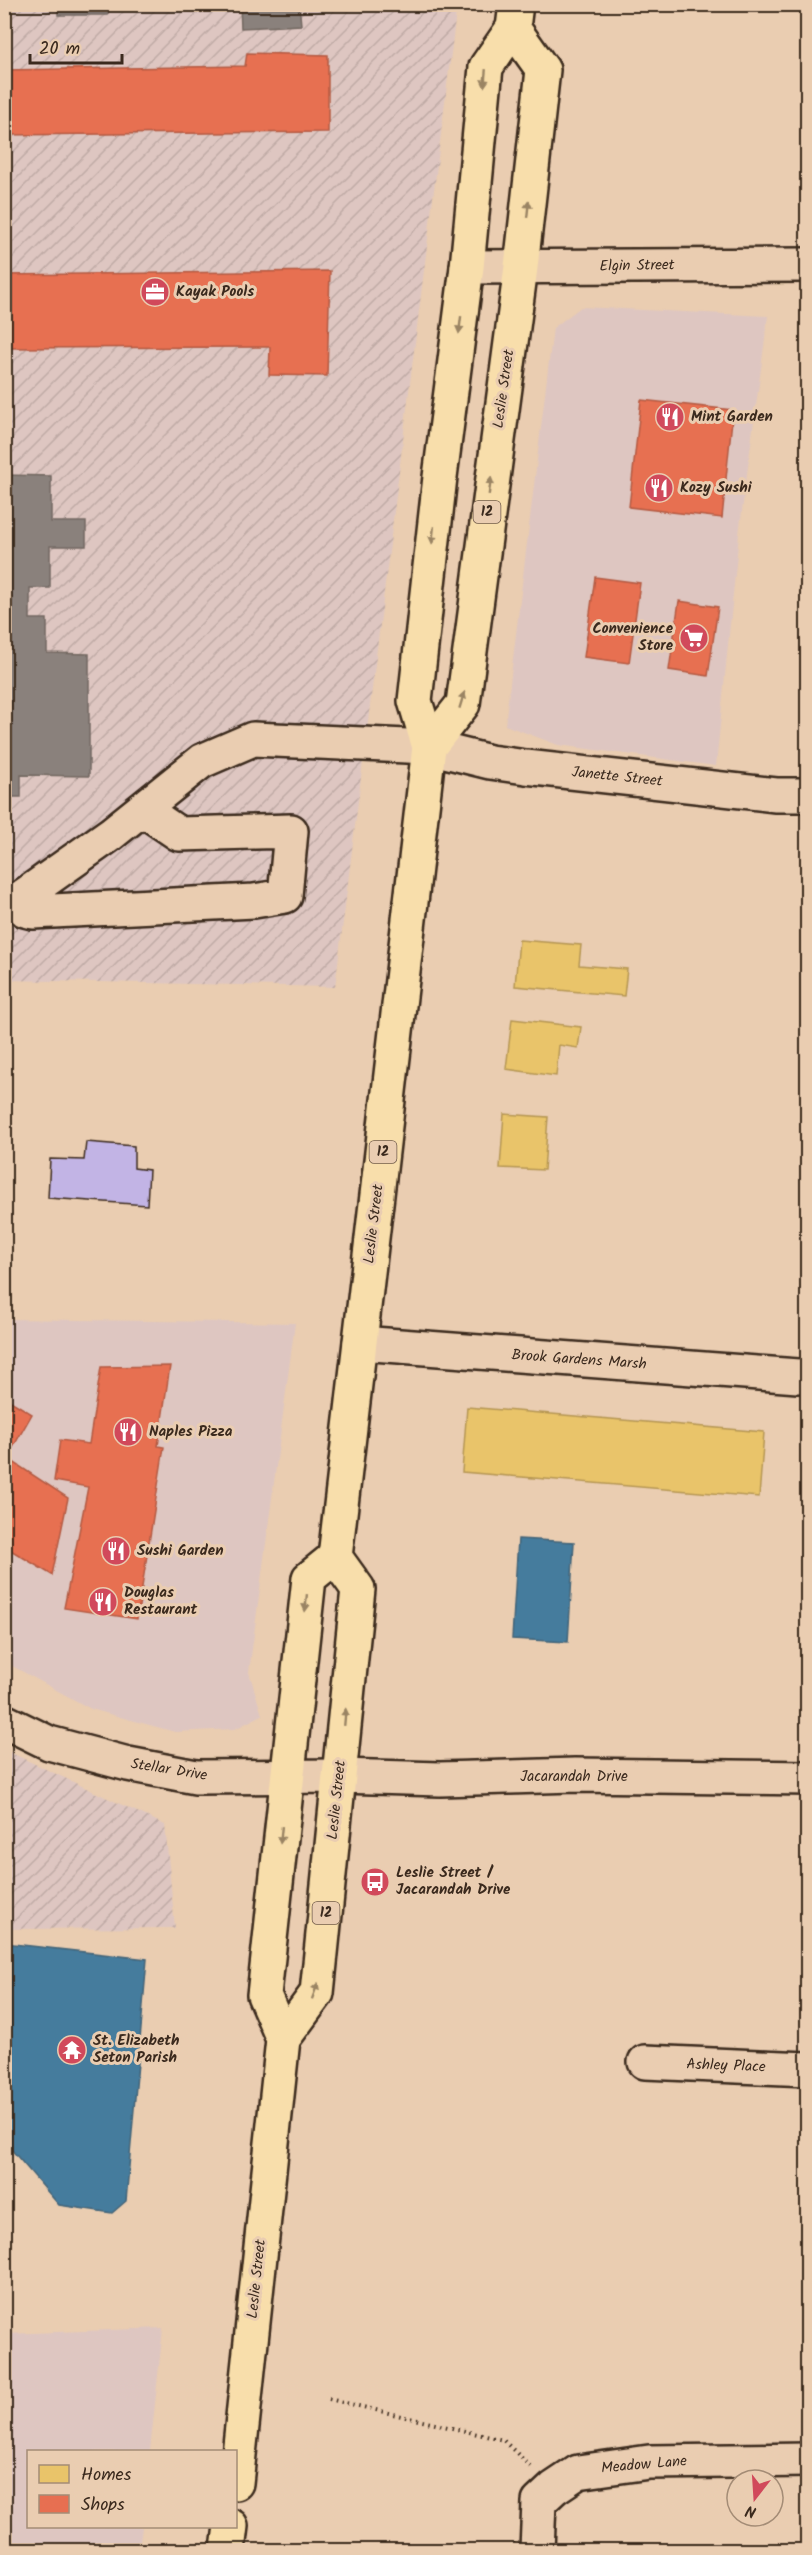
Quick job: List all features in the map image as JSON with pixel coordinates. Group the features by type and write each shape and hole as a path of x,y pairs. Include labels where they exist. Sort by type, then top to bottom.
{"main road":[{"name":"Leslie Street","path":"283,2039 317,1993 358,1589 335,1557 429,747 415,701 440,477 467,267 486,67 514,16"},
{"name":"Leslie Street","path":"429,747 463,704 521,267 543,70 514,16"},
{"name":"Leslie Street","path":"237,2474 283,2039 264,1995 287,1777 309,1578 335,1557"},
{"path":"228,2550 231,2528"}],"street":[{"name":"Elgin Street","path":"467,267 807,265"},
{"name":"Janette Street","path":"142,809 179,834 291,831 285,896 254,901 33,912 25,910 20,904 22,897 111,834 142,809 202,761 253,739 429,747 490,762 526,767 776,795 807,795"},
{"name":"Brook Gardens Marsh","path":"360,1343 798,1376"},
{"name":"Stellar Drive","path":"4,1721 49,1743 128,1764 196,1777 340,1776"},
{"name":"Jacarandah Drive","path":"340,1776 440,1779 575,1775 807,1778"},
{"name":"Ashley Place","path":"645,2062 807,2069"},
{"name":"Meadow Lane","path":"537,2550 539,2502 554,2488 578,2472 649,2462 807,2460"}],"path":[{"path":"329,2399 503,2440 554,2488"}],"shaded area":[{"path":"5,5 457,5 335,987 5,980"},
{"path":"581,307 768,316 739,534 716,766 558,745 505,725 553,328"},
{"path":"5,1319 295,1323 249,1672 262,1715 235,1729 175,1732 91,1709 5,1662"},
{"path":"5,1750 165,1825 175,1928 5,1929"},
{"path":"163,2328 150,2450 27,2450 27,2528 142,2528 139,2550 5,2550 5,2334"}],"building: Homes":[{"path":"519,940 581,945 579,965 627,969 624,996 515,986"},
{"path":"512,1019 581,1027 578,1048 559,1045 556,1076 506,1069"},
{"path":"504,1114 548,1117 544,1170 500,1168"},
{"path":"467,1407 764,1432 759,1497 462,1472"}],"building: Shops":[{"path":"247,53 328,55 328,132 4,135 4,70 245,66"},
{"path":"330,271 327,376 269,375 270,347 4,348 4,275"},
{"path":"641,400 733,410 722,518 629,507"},
{"path":"595,577 640,583 629,663 584,657"},
{"name":"Convenience Store","path":"679,601 718,607 708,676 669,670"},
{"path":"170,1366 158,1446 164,1447 137,1619 64,1608 88,1487 54,1481 60,1440 89,1444 101,1367"},
{"path":"4,1397 32,1414 7,1458 68,1498 52,1575 4,1546"}],"building: Public":[{"path":"518,1539 574,1542 568,1642 512,1639"},
{"name":"St. Elizabeth Seton Parish","path":"4,1943 147,1959 126,2201 112,2213 59,2205 4,2141"}],"building: Industry":[{"path":"58,4 108,4 108,15 58,15"},
{"path":"240,4 299,4 301,25 241,28"},
{"path":"4,475 51,476 51,522 86,522 86,546 50,546 50,588 30,588 30,619 47,619 47,653 89,654 89,776 21,775 21,797 4,797"}],"building: Other":[{"path":"86,1142 134,1146 134,1168 149,1170 147,1205 48,1198 50,1159 84,1160"}],"place":[{"name":"Kayak Pools","path":"155,292"},
{"name":"Mint Garden","path":"670,417"},
{"name":"Kozy Sushi","path":"659,488"},
{"name":"Convenience Store","path":"694,638"},
{"name":"Naples Pizza","path":"128,1432"},
{"name":"Sushi Garden","path":"116,1551"},
{"name":"Douglas Restaurant","path":"103,1602"},
{"name":"Leslie Street / Jacarandah Drive","path":"375,1882"},
{"name":"St. Elizabeth Seton Parish","path":"72,2050"}]}
